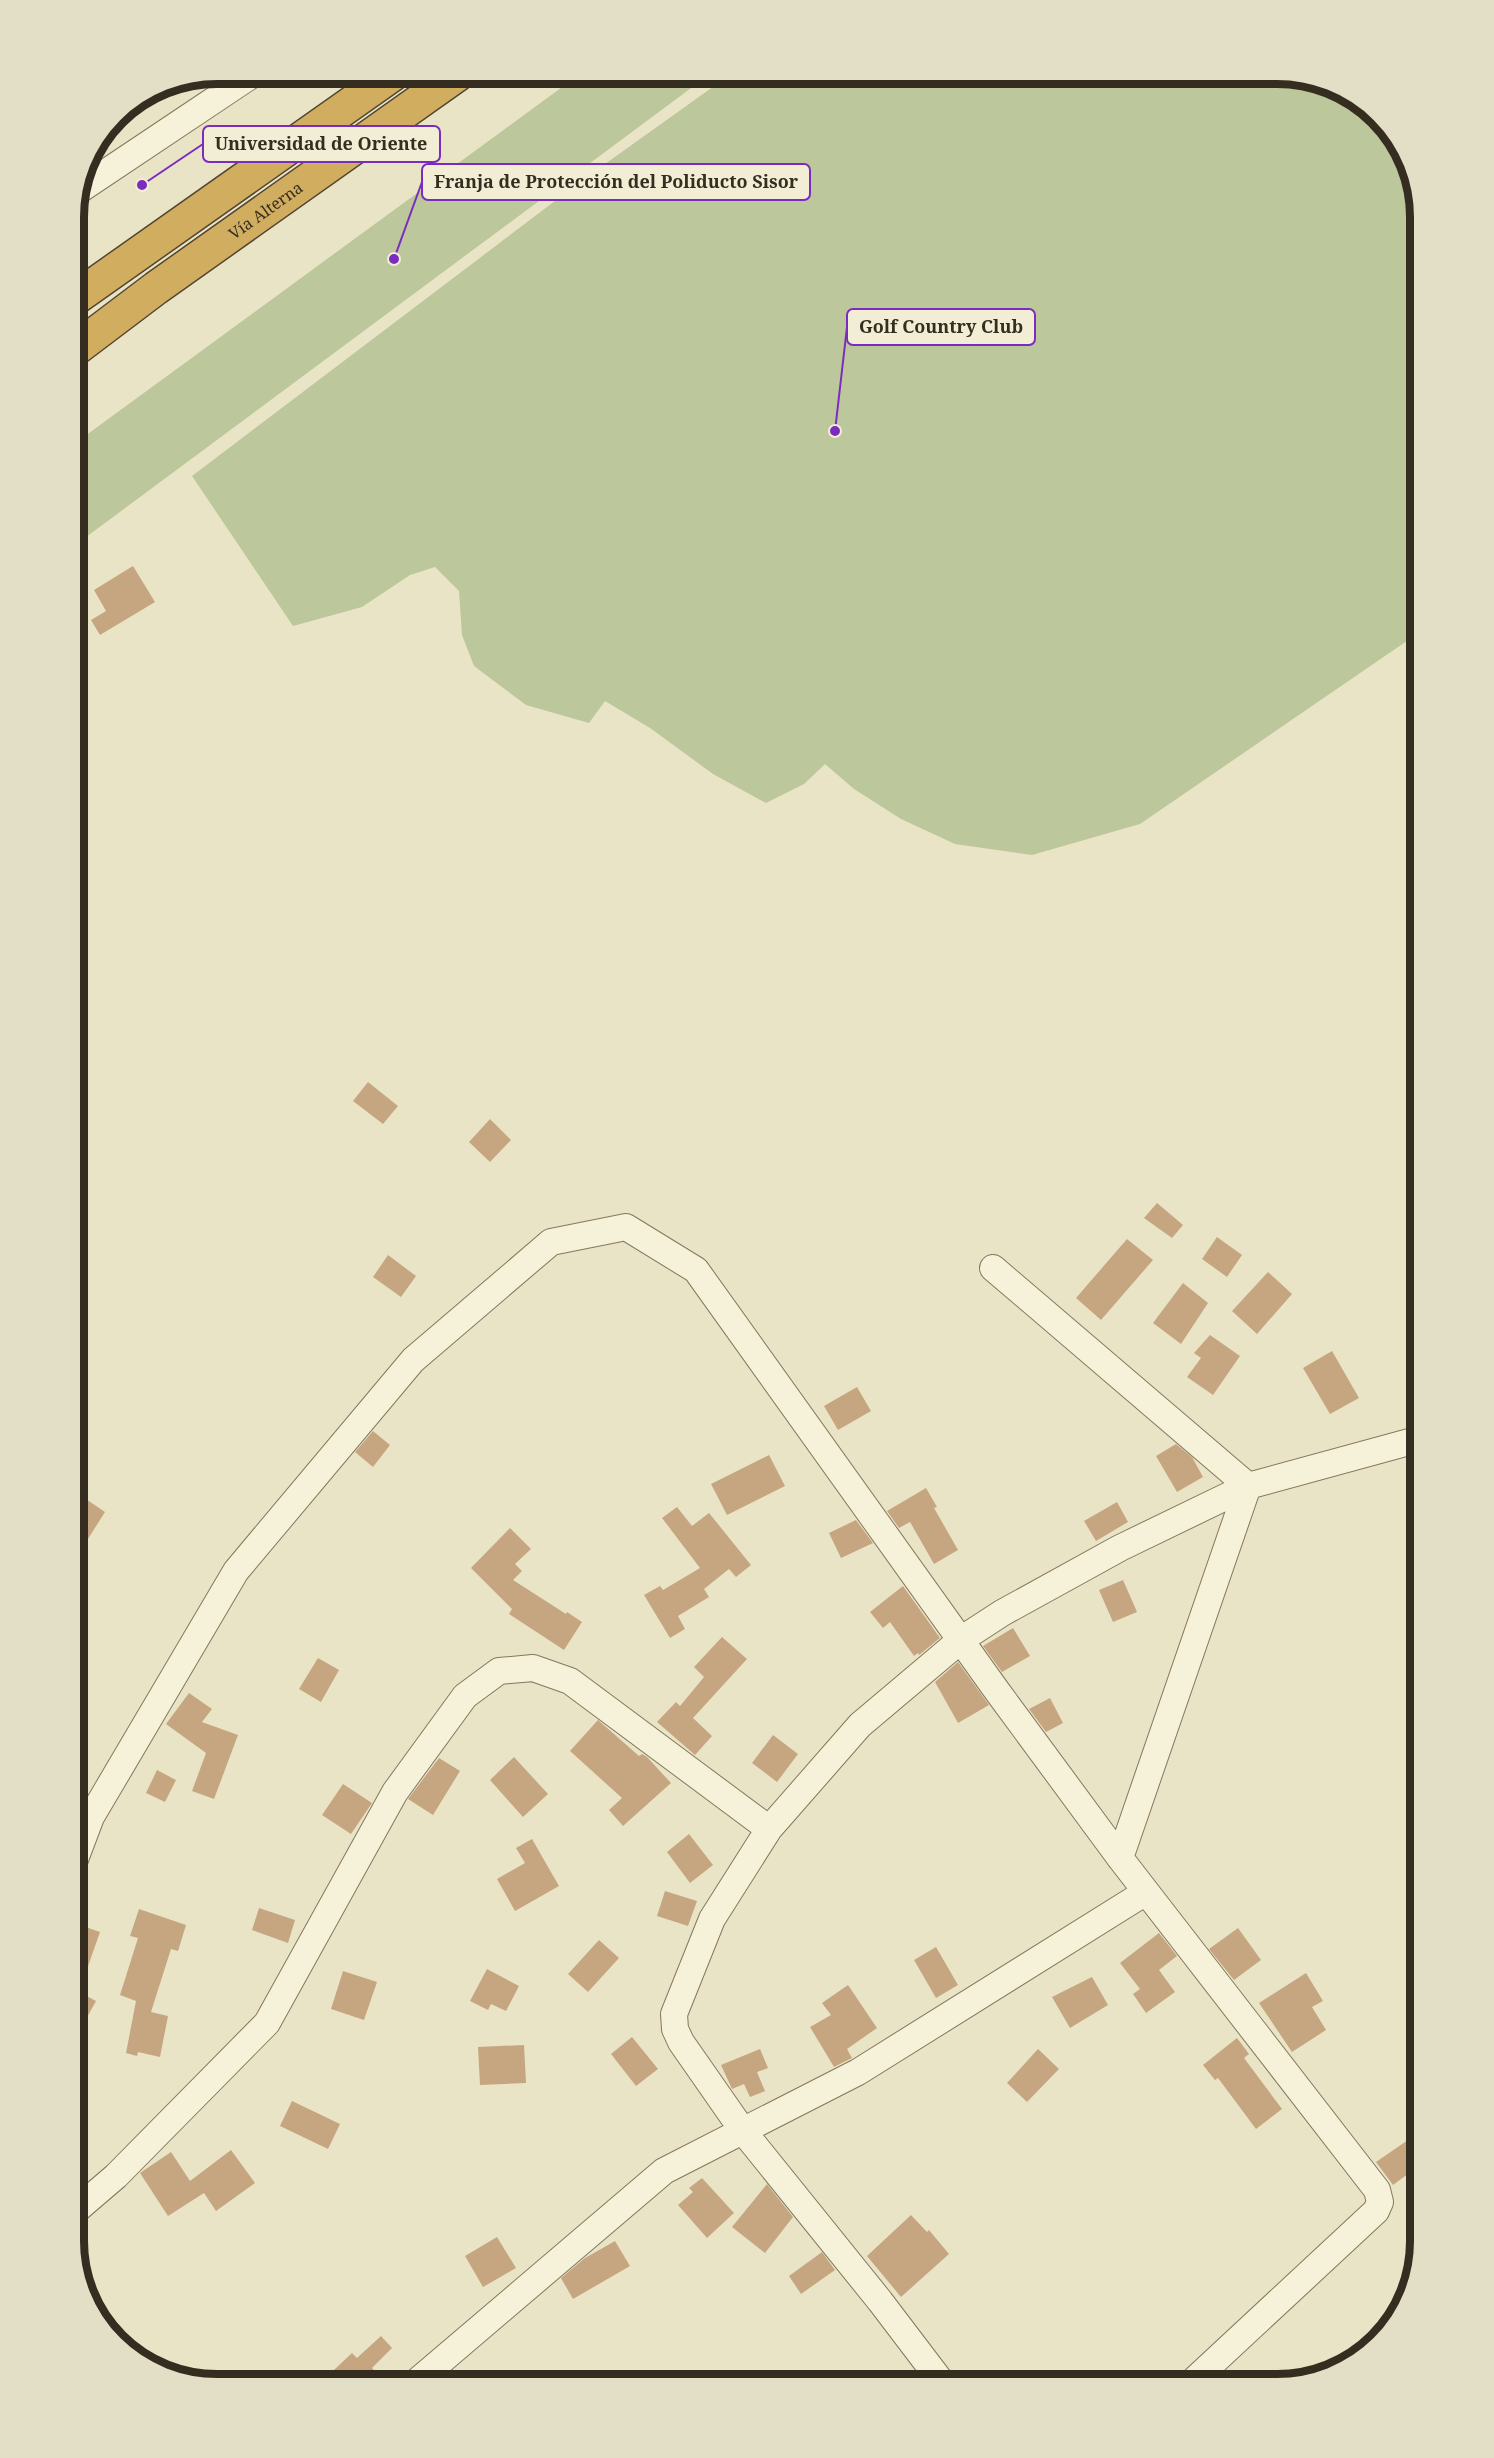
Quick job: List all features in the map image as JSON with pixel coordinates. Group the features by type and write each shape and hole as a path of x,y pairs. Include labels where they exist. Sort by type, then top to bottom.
{"highway":[{"path":"84,292 379,84"},
{"name":"Vía Alterna","path":"84,342 156,288 444,84"}],"street":[{"path":"89,184 238,84"},
{"path":"84,1807 236,1571 413,1360 551,1242 626,1227 696,1270 1120,1858 1377,2190 1380,2202 1376,2211 1202,2374"},
{"path":"993,1268 1248,1486"},
{"path":"935,2374 880,2301 743,2131 681,2042 675,2029 674,2014 712,1919 769,1829 860,1725 962,1639 1002,1613 1120,1548 1248,1486 1410,1442"},
{"path":"1120,1858 1248,1486"},
{"path":"84,2203 116,2175 267,2023 395,1792 465,1696 499,1671 533,1668 570,1681 769,1829"},
{"path":"426,2374 664,2171 858,2072 1146,1892"}],"green space":[{"path":"566,84 697,84 84,539 84,437"},
{"path":"717,84 1286,84 1320,91 1351,106 1377,129 1388,143 1403,174 1409,199 1410,639 1140,824 1032,855 955,844 901,819 854,789 825,764 804,784 766,803 713,774 650,728 605,701 589,723 526,705 474,666 462,635 459,591 435,567 410,575 362,607 293,626 192,476 584,179"}],"building":[{"path":"133,566 155,602 100,635 91,620 106,611 94,590"},
{"path":"368,1082 398,1106 383,1124 353,1101"},
{"path":"490,1119 511,1140 490,1162 469,1142"},
{"path":"1157,1203 1183,1225 1172,1238 1144,1218"},
{"path":"1217,1237 1242,1255 1227,1277 1202,1259"},
{"path":"1127,1239 1153,1260 1101,1320 1076,1298"},
{"path":"388,1255 416,1276 401,1297 373,1277"},
{"path":"1268,1272 1292,1294 1257,1334 1232,1311"},
{"path":"1183,1283 1208,1303 1181,1344 1153,1323"},
{"path":"1210,1335 1240,1356 1213,1395 1187,1377 1201,1358 1194,1353"},
{"path":"1332,1351 1359,1398 1330,1414 1303,1368"},
{"path":"857,1387 871,1411 838,1430 824,1406"},
{"path":"373,1431 390,1445 373,1467 355,1452"},
{"path":"1176,1444 1192,1457 1203,1477 1177,1492 1156,1456"},
{"path":"769,1455 785,1486 727,1515 711,1484"},
{"path":"926,1488 937,1507 934,1508 958,1550 934,1564 910,1522 899,1528 887,1511"},
{"path":"84,1498 105,1512 84,1545"},
{"path":"1117,1502 1128,1522 1096,1541 1084,1521"},
{"path":"677,1507 692,1526 709,1513 751,1565 736,1577 729,1569 704,1589 709,1597 678,1616 685,1629 670,1638 644,1595 660,1586 663,1590 700,1568 662,1518"},
{"path":"856,1520 873,1543 841,1558 829,1533"},
{"path":"510,1528 531,1549 515,1564 522,1571 513,1580 582,1622 564,1650 509,1614 512,1609 471,1568"},
{"path":"1123,1580 1137,1612 1113,1622 1099,1590"},
{"path":"903,1586 940,1638 919,1655 918,1653 914,1656 890,1622 883,1628 870,1612"},
{"path":"1013,1628 1030,1656 1002,1672 983,1646"},
{"path":"722,1637 747,1659 693,1718 712,1736 695,1755 657,1722 676,1702 680,1706 704,1677 694,1667"},
{"path":"318,1658 339,1670 321,1702 299,1689"},
{"path":"958,1662 989,1705 958,1723 935,1682"},
{"path":"189,1693 212,1709 202,1722 238,1735 214,1799 192,1791 206,1753 166,1724"},
{"path":"1050,1698 1063,1723 1046,1732 1029,1709"},
{"path":"598,1720 639,1756 642,1754 647,1757 671,1783 623,1826 609,1810 622,1798 570,1751"},
{"path":"773,1735 798,1754 777,1782 752,1763"},
{"path":"514,1757 548,1794 523,1817 490,1780"},
{"path":"439,1758 460,1771 433,1815 408,1799"},
{"path":"157,1770 176,1780 165,1802 146,1793"},
{"path":"343,1784 372,1803 351,1834 322,1815"},
{"path":"689,1834 713,1865 690,1883 667,1852"},
{"path":"532,1839 559,1886 515,1911 497,1879 525,1863 516,1848"},
{"path":"665,1891 697,1901 688,1926 657,1916"},
{"path":"259,1908 295,1920 288,1943 252,1930"},
{"path":"139,1909 186,1925 178,1951 171,1949 151,2012 168,2016 160,2057 138,2052 137,2056 126,2053 136,2001 120,1995 138,1938 130,1936"},
{"path":"84,1926 100,1932 84,1978"},
{"path":"1238,1928 1261,1960 1234,1980 1209,1949"},
{"path":"1159,1933 1177,1956 1159,1970 1175,1992 1146,2013 1133,1994 1140,1989 1120,1963"},
{"path":"599,1940 619,1958 588,1992 568,1974"},
{"path":"936,1947 958,1985 936,1998 914,1960"},
{"path":"487,1969 519,1986 506,2011 491,2004 488,2010 470,2001"},
{"path":"343,1971 377,1982 364,2020 331,2009"},
{"path":"1306,1973 1323,2001 1312,2007 1326,2030 1292,2052 1259,2003"},
{"path":"1092,1977 1108,2005 1070,2028 1052,1997"},
{"path":"848,1985 877,2028 847,2049 852,2058 834,2067 810,2027 831,2015 822,2003"},
{"path":"84,1995 96,2001 84,2023"},
{"path":"632,2037 658,2069 636,2086 611,2054"},
{"path":"1237,2038 1249,2054 1244,2058 1282,2109 1256,2129 1218,2078 1215,2080 1203,2065"},
{"path":"524,2045 526,2083 480,2085 478,2047"},
{"path":"760,2049 768,2068 757,2072 765,2091 750,2097 744,2084 732,2089 721,2065"},
{"path":"1038,2049 1059,2069 1027,2102 1007,2083"},
{"path":"292,2101 340,2124 328,2149 280,2126"},
{"path":"1408,2140 1410,2143 1410,2172 1393,2185 1376,2162"},
{"path":"231,2150 255,2183 216,2211 204,2193 168,2216 140,2173 171,2152 190,2181"},
{"path":"702,2178 734,2213 707,2238 678,2205 693,2192 689,2188"},
{"path":"767,2184 793,2217 765,2253 732,2227"},
{"path":"911,2215 927,2232 929,2230 949,2254 901,2297 867,2256"},
{"path":"497,2237 516,2268 483,2287 465,2256"},
{"path":"615,2241 630,2266 573,2299 561,2278 585,2258"},
{"path":"822,2252 835,2270 801,2294 789,2276"},
{"path":"381,2336 392,2348 372,2368 378,2374 330,2374 352,2353 357,2358"}],"place":[{"name":"Universidad de Oriente","path":"142,185"},
{"name":"Franja de Protección del Poliducto Sisor","path":"394,259"},
{"name":"Golf Country Club","path":"835,431"}]}
